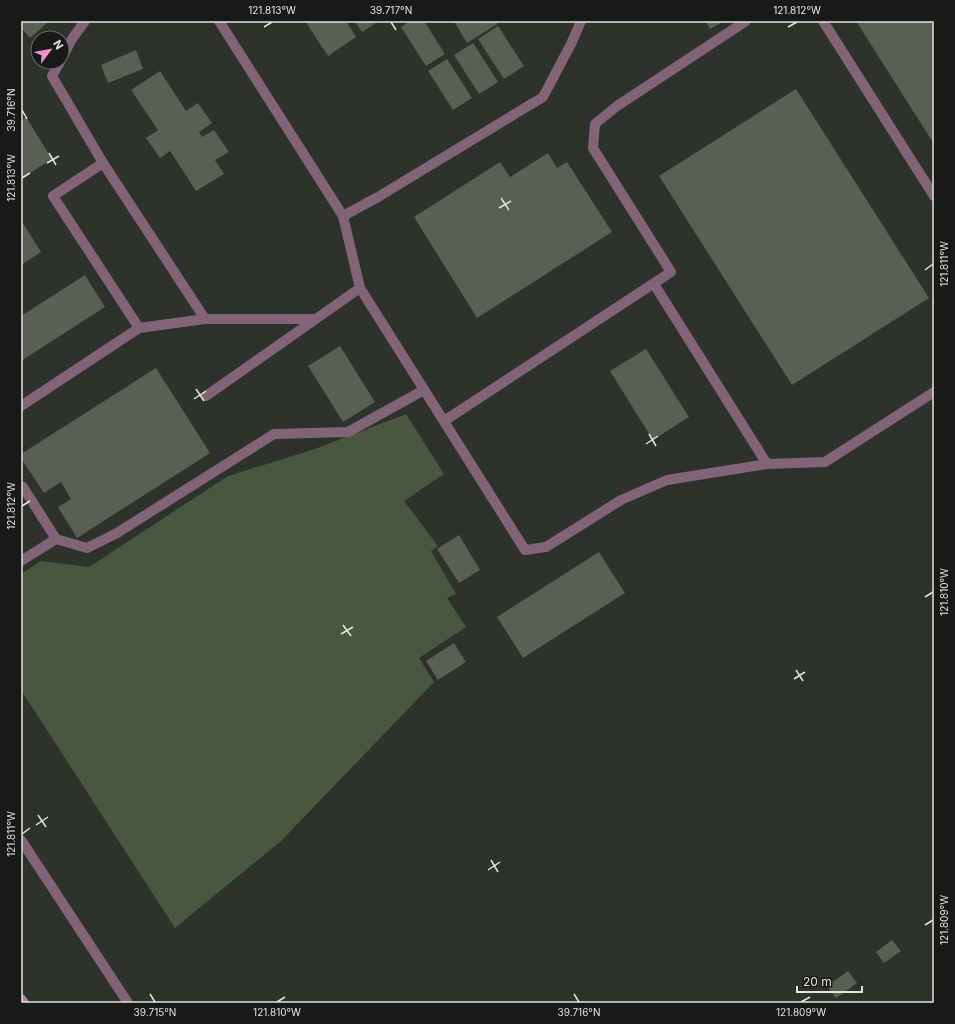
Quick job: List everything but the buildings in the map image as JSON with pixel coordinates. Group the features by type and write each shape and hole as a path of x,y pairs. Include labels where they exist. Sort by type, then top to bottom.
{"main road":[{"path":"21,999 24,1003"}],"lane":[{"path":"70,43 85,21"},
{"path":"219,21 343,216 360,288 525,550 546,547 621,500 667,480 767,464 825,462 934,392"},
{"path":"343,216 378,197 543,97 571,44 581,21"},
{"path":"444,421 671,272 593,148 595,124 617,106 746,21"},
{"path":"823,21 934,196"},
{"path":"55,70 52,76 103,163 205,319"},
{"path":"103,163 53,196 139,328"},
{"path":"654,284 767,464"},
{"path":"206,396 360,288"},
{"path":"21,406 139,328 205,319 315,320"},
{"path":"21,488 23,487 56,539 86,548 117,533 274,434 348,432 424,390"},
{"path":"21,561 56,539"},
{"path":"21,840 128,1003"}],"green space":[{"path":"406,414 444,474 404,501 438,546 431,551 456,594 447,598 466,627 419,658 434,682 281,841 175,928 21,690 21,574 41,561 89,567 228,476 315,449"}]}
